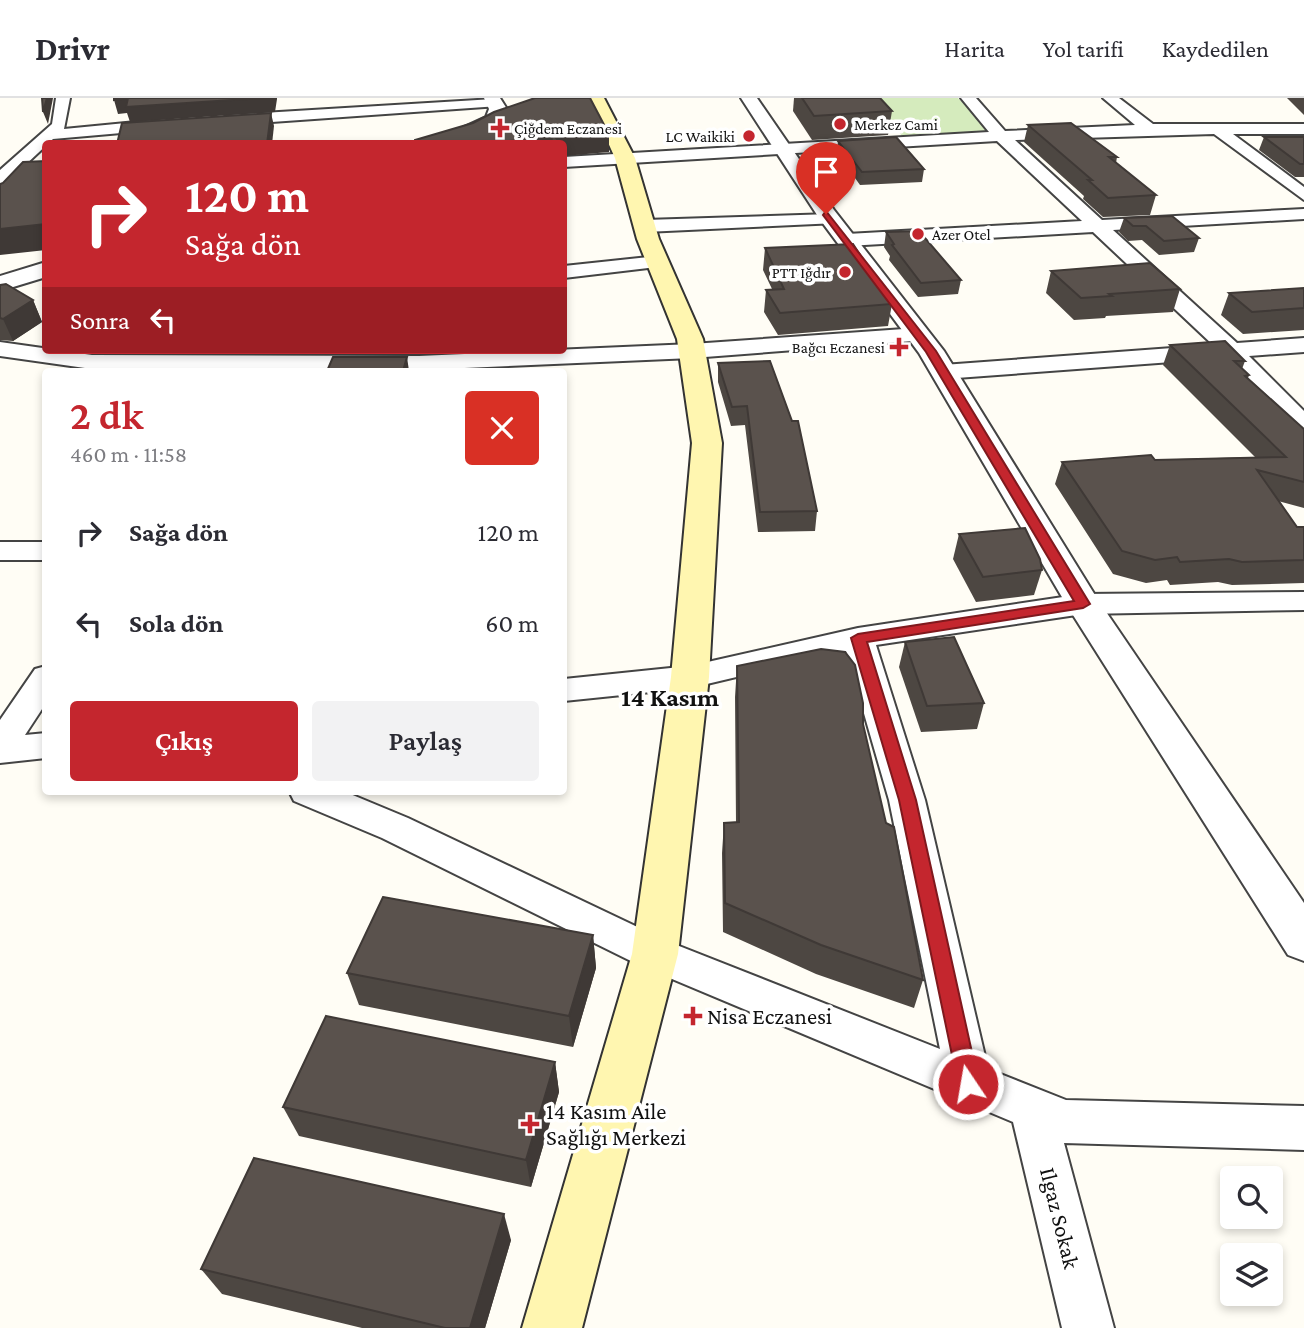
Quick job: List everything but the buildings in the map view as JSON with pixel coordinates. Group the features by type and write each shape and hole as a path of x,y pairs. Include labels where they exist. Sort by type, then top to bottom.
{"main road":[{"path":"552,1328 655,954 690,677 707,443 690,338 645,226 625,158 590,99"}],"street":[{"path":"0,179 59,125 63,98"},
{"path":"749,98 839,230 943,372 1083,604 1304,941"},
{"path":"968,98 1001,136 1100,225 1231,350 1304,425"},
{"path":"1110,98 1149,129"},
{"path":"221,117 422,102 498,105 494,120 475,131 448,140"},
{"path":"47,135 115,136 184,123"},
{"path":"1216,128 1304,195"},
{"path":"567,162 783,147 1149,129 1304,129"},
{"path":"1263,164 1290,164"},
{"path":"645,226 839,230 1100,225 1304,214"},
{"path":"567,272 658,262"},
{"path":"0,284 42,270"},
{"path":"0,349 92,362 229,367 367,357 441,366 918,335"},
{"path":"943,372 1304,345"},
{"path":"0,551 42,551"},
{"path":"567,690 690,677 858,638 1083,604 1304,601"},
{"path":"858,638 908,800 968,1084"},
{"path":"0,748 42,683"},
{"path":"0,748 42,745"},
{"path":"317,795 395,828 655,954 1066,1122 1304,1128"},
{"name":"Ilgaz Sokak","path":"1031,1108 1088,1328"}],"green space":[{"path":"872,98 958,98 991,133 902,136"}],"place":[{"name":"Merkez Cami","path":"840,124"},
{"name":"Çiğdem Eczanesi","path":"500,128"},
{"name":"LC Waikiki","path":"749,136"},
{"name":"Azer Otel","path":"918,234"},
{"name":"PTT Iğdır","path":"845,272"},
{"name":"Bağcı Eczanesi","path":"899,347"},
{"name":"Nisa Eczanesi","path":"693,1016"},
{"name":"14 Kasım Aile Sağlığı Merkezi","path":"530,1124"}],"district":[{"name":"14 Kasım","path":"670,697"}],"route":[{"path":"826,214 930,351 1083,604 858,638 908,800 968,1084"}]}
